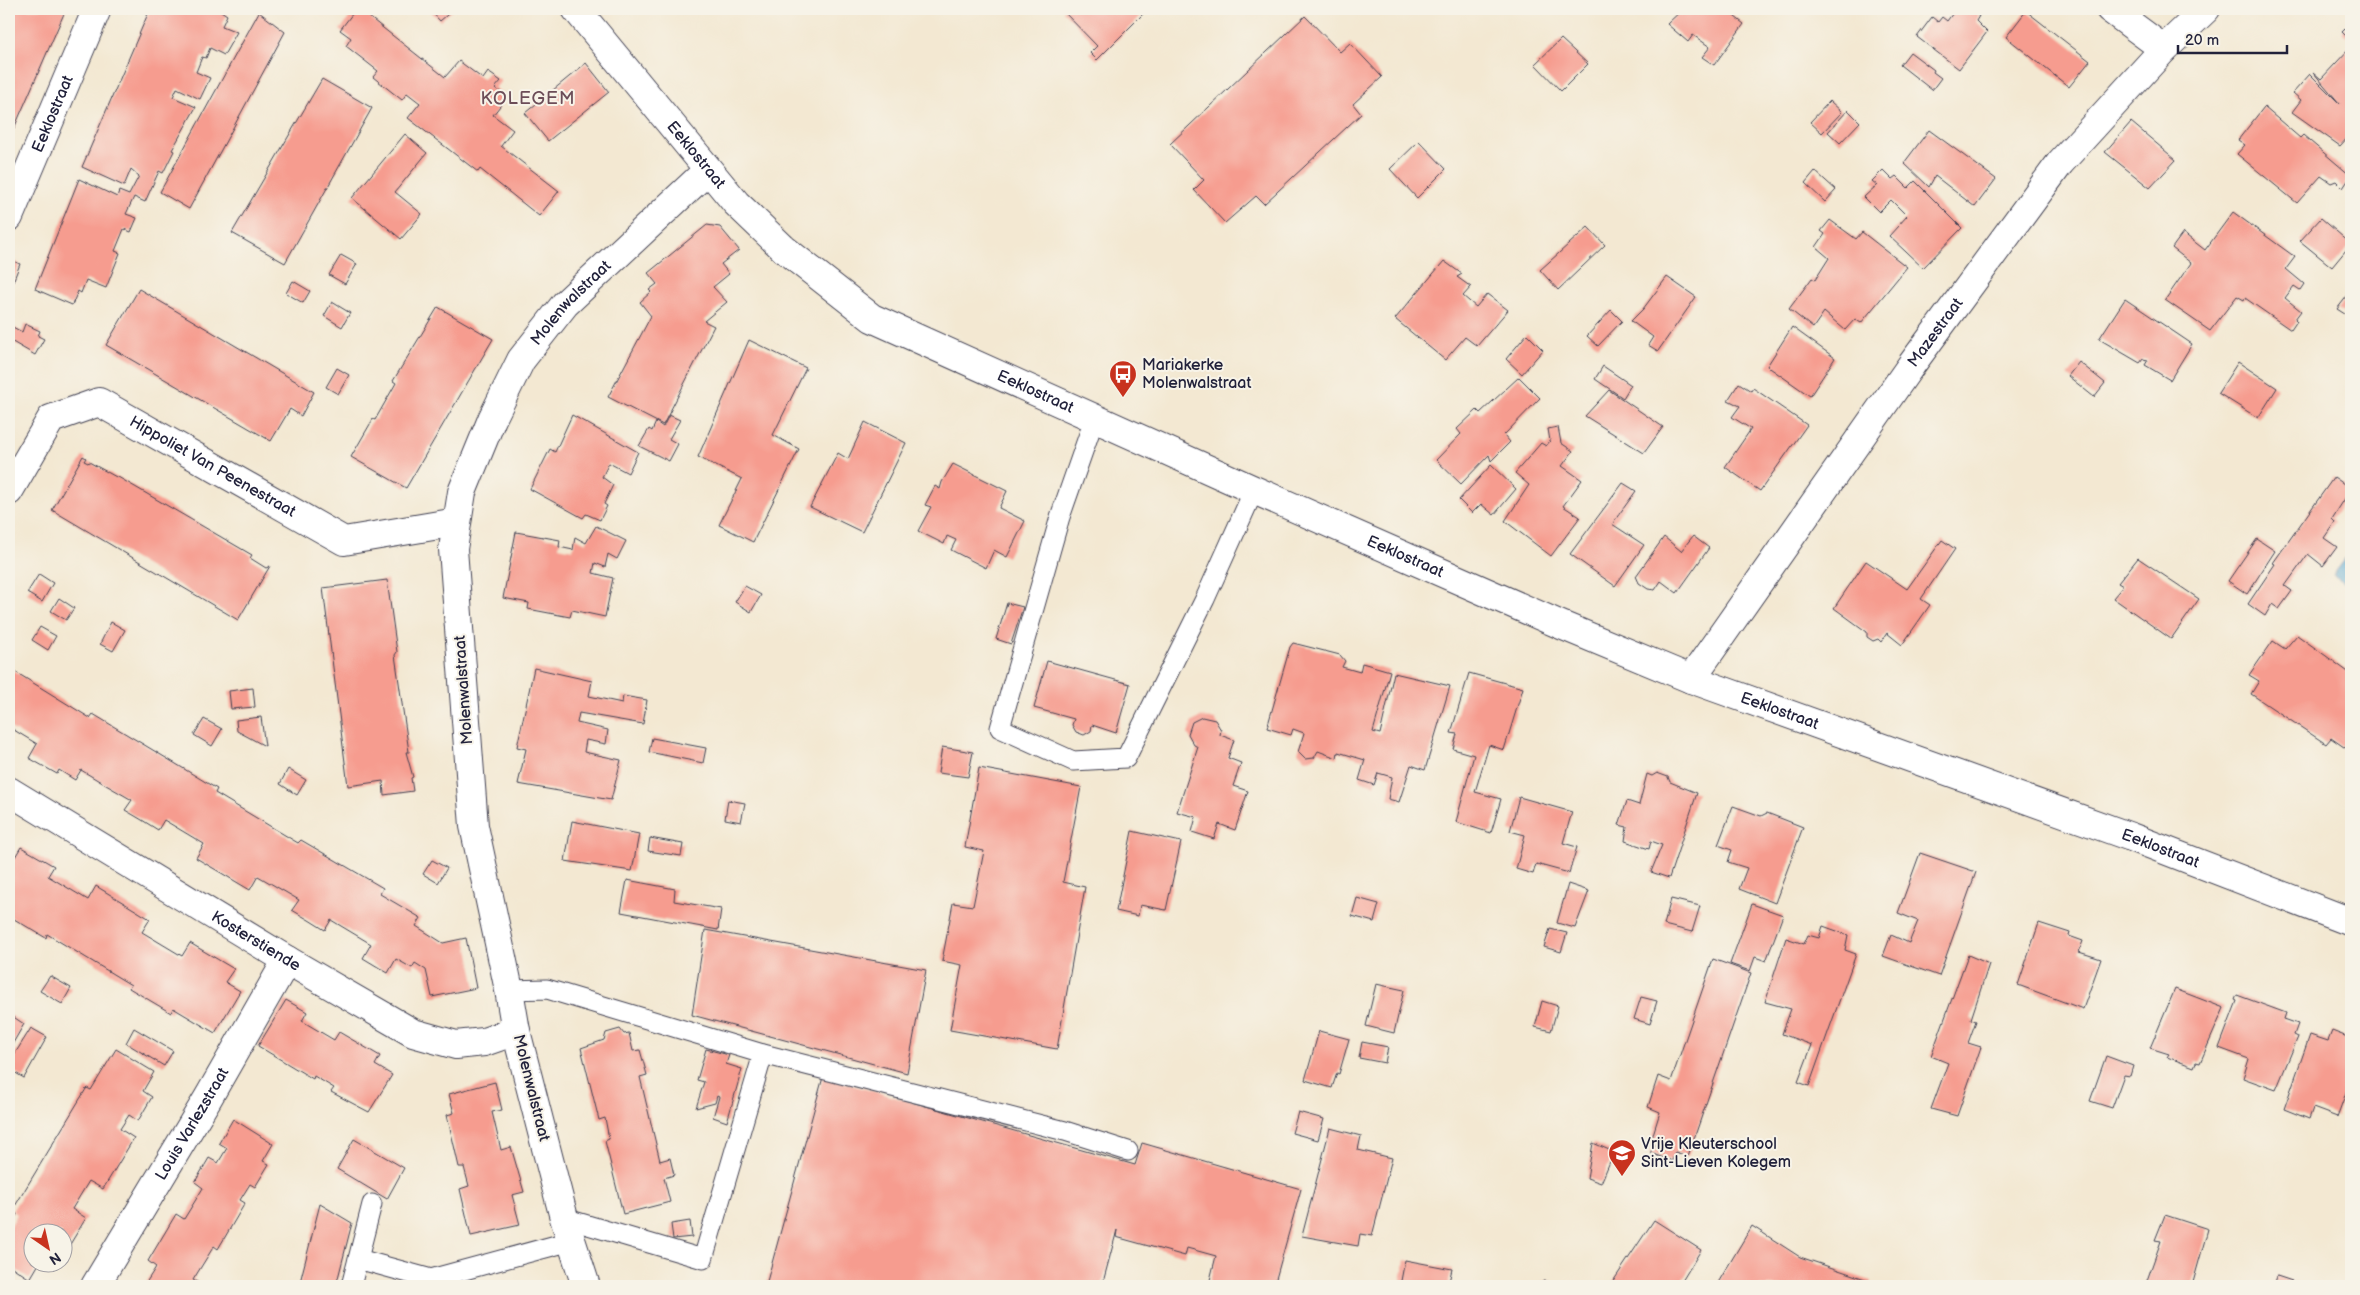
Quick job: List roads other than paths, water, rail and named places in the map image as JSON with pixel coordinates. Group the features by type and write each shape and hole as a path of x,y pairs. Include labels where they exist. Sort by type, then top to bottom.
{"street":[{"name":"Eeklostraat","path":"9,217 97,9"},
{"name":"Eeklostraat","path":"576,9 736,203 784,249 872,318 1254,490 1561,625 1691,679 2131,837 2351,922"},
{"path":"2110,9 2164,49"},
{"name":"Mazestraat","path":"1691,679 1912,364 2050,175 2164,49 2206,9"},
{"name":"Molenwalstraat","path":"586,1286 567,1230 516,1030 474,826 453,550 462,492 492,418 521,360 565,304 708,170"},
{"name":"Hippoliet Van Peenestraat","path":"9,491 51,419 99,402 344,541 457,522"},
{"name":"Kosterstiende","path":"9,791 287,960 413,1033 456,1045 484,1042 516,1030"},
{"name":"Louis Varlezstraat","path":"95,1286 208,1098 287,960"}],"lane":[{"path":"1095,417 1060,517 1000,728 1073,761 1126,758 1205,599 1254,490"},
{"path":"509,990 547,989 764,1054 1065,1131 1128,1151"},
{"path":"358,1259 431,1279 567,1230 703,1259 764,1054"},
{"path":"351,1286 372,1204"}],"water":[{"path":"2351,554 2351,588 2333,575"}],"place":[{"name":"Mariakerke Molenwalstraat","path":"1123,398"},
{"name":"Vrije Kleuterschool Sint-Lieven Kolegem","path":"1622,1177"}],"district":[{"name":"KOLEGEM","path":"528,98"}]}
